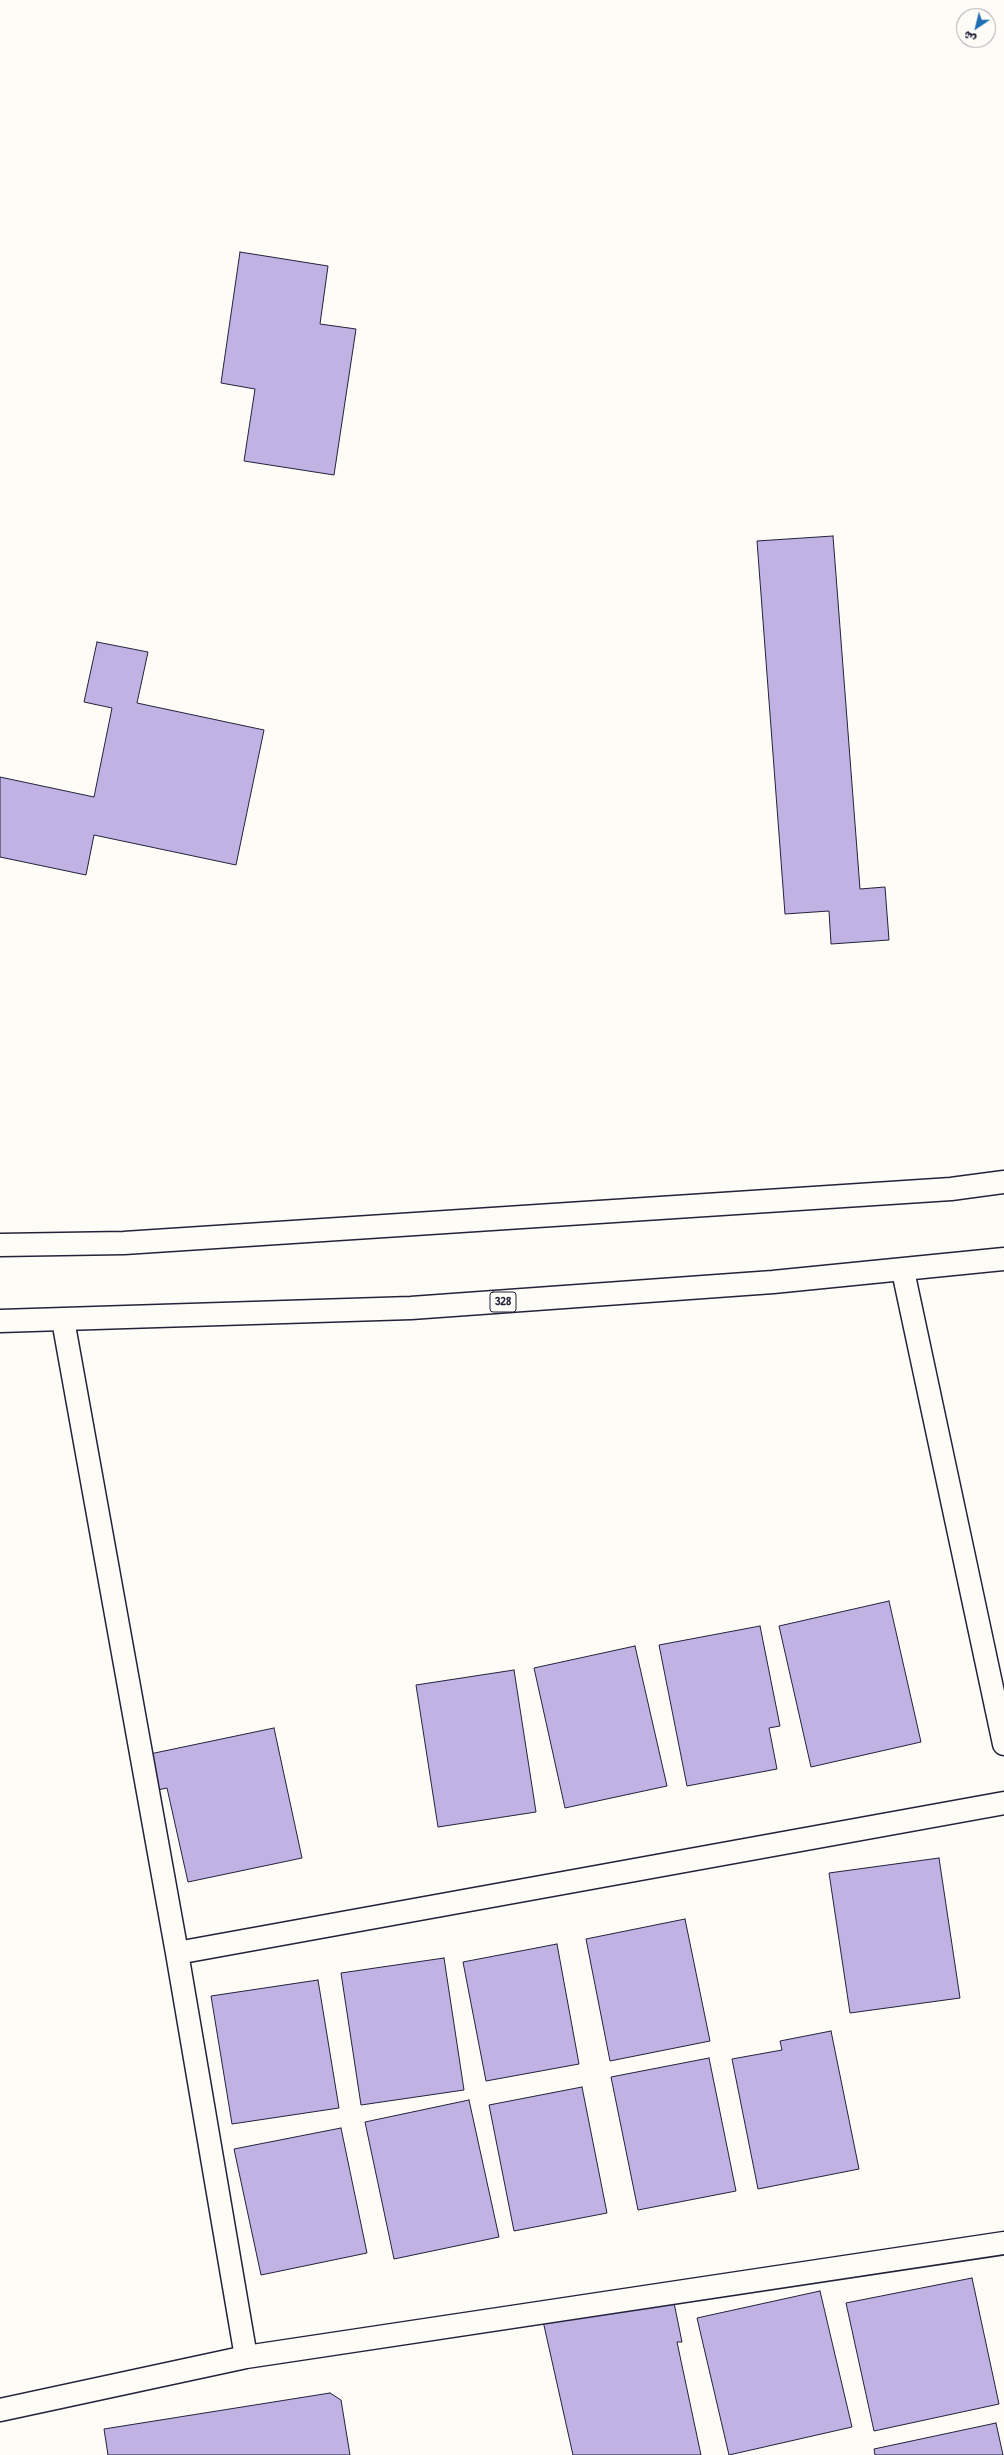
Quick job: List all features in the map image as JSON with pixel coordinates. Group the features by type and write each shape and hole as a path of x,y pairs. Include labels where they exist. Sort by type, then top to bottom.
{"street":[{"path":"0,1245 132,1243 943,1189 1004,1182"},
{"name":"328","path":"0,1321 411,1308 773,1282 903,1271 1004,1259"},
{"path":"903,1271 1004,1744"},
{"path":"62,1320 177,1953 246,2357"},
{"path":"177,1953 1004,1803"},
{"path":"0,2410 246,2357 1004,2244"}],"building":[{"path":"240,252 328,266 320,324 356,329 334,475 244,461 255,389 221,383"},
{"path":"833,536 860,889 885,887 889,940 831,944 829,911 785,914 757,541"},
{"path":"97,642 148,652 137,703 264,730 236,865 94,835 86,875 0,857 0,777 94,797 112,708 84,702"},
{"path":"889,1601 921,1742 811,1767 779,1626"},
{"path":"760,1626 780,1726 769,1728 777,1769 687,1786 659,1645"},
{"path":"635,1646 667,1786 565,1808 534,1668"},
{"path":"514,1670 536,1812 438,1827 416,1685"},
{"path":"274,1728 302,1858 188,1882 167,1788 153,1791 145,1755"},
{"path":"939,1858 960,1998 850,2013 829,1873"},
{"path":"685,1919 710,2041 610,2061 586,1939"},
{"path":"557,1944 579,2064 486,2081 463,1962"},
{"path":"444,1958 464,2090 361,2105 341,1973"},
{"path":"318,1980 339,2108 232,2124 211,1996"},
{"path":"831,2031 859,2169 758,2189 732,2059 782,2050 780,2041"},
{"path":"709,2058 736,2191 638,2210 611,2077"},
{"path":"582,2087 607,2213 514,2231 489,2105"},
{"path":"469,2100 499,2237 394,2259 365,2122"},
{"path":"341,2128 367,2253 261,2275 234,2149"},
{"path":"972,2278 999,2404 874,2431 846,2303"},
{"path":"820,2291 852,2427 729,2455 697,2318"},
{"path":"672,2293 682,2342 677,2342 701,2455 573,2455 543,2321"},
{"path":"330,2393 341,2400 350,2455 108,2455 104,2429"},
{"path":"996,2423 1003,2455 875,2455 874,2449"}]}
